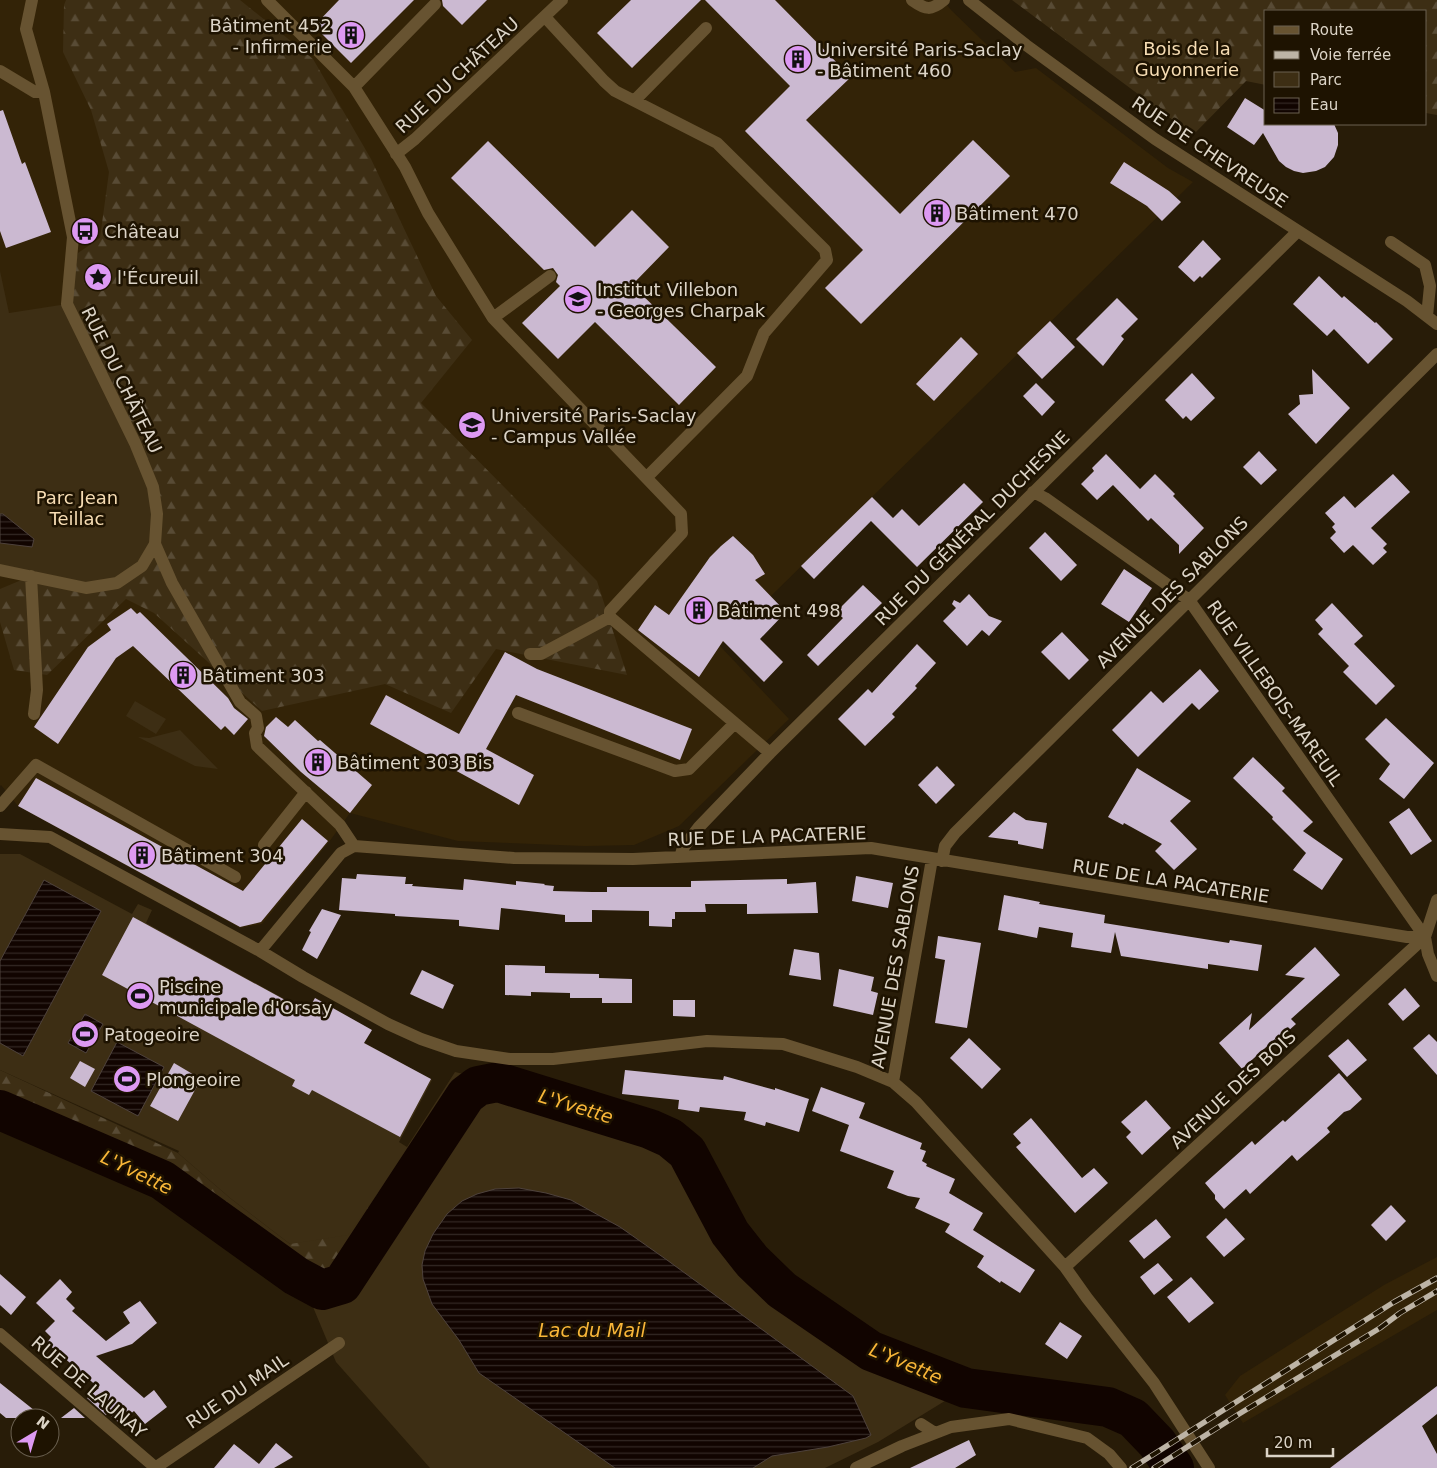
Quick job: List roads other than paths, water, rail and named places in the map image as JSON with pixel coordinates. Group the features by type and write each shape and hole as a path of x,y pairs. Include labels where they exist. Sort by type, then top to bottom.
{"street":[{"name":"RUE DU CHÂTEAU","path":"0,570 86,588 117,583 142,566 155,544 157,514 153,487 135,443 67,304 72,236 44,92 26,29 32,0"},
{"name":"RUE DU CHÂTEAU","path":"267,0 354,87 405,167 428,213 493,318 681,514 682,534 610,611 610,617"},
{"name":"RUE DU CHÂTEAU","path":"396,154 415,139 562,0"},
{"path":"912,0 925,8 934,8 944,0"},
{"name":"RUE DE CHEVREUSE","path":"969,0 1026,45 1155,139 1407,301 1432,320"},
{"path":"354,87 435,4"},
{"path":"545,17 615,91 718,143 825,250 827,260 764,333 747,376 647,477"},
{"path":"635,100 706,28"},
{"path":"0,71 35,92 44,92"},
{"name":"RUE DU GÉNÉRAL DUCHESNE","path":"680,857 683,848 699,827 770,753 1298,230"},
{"path":"1391,242 1425,265 1430,286 1432,320"},
{"path":"493,318 550,276"},
{"name":"AVENUE DES SABLONS","path":"893,1082 937,860 955,833 1437,354"},
{"name":"RUE VILLEBOIS-MAREUIL","path":"1032,492 1045,498 1189,600 1425,937"},
{"path":"155,544 172,583 240,702 256,716 258,728 255,733 257,746 340,825 354,846 341,853 260,951"},
{"path":"31,576 37,690 34,714"},
{"path":"530,654 541,654 610,617 770,753"},
{"path":"518,713 675,771 689,769 734,724"},
{"path":"0,806 36,766 235,877"},
{"path":"264,845 306,792"},
{"path":"0,834 50,837 260,951 388,1024 420,1038 456,1050 510,1059 553,1059 707,1040 783,1044 857,1067 893,1082 922,1108 1065,1267 1154,1383 1209,1468"},
{"name":"RUE DE LA PACATERIE","path":"354,846 514,858 633,859 871,848 1407,937 1425,937"},
{"path":"1437,900 1425,937 1428,954 1437,976"},
{"name":"AVENUE DES BOIS","path":"1065,1267 1425,937"},
{"name":"RUE DE LAUNAY","path":"0,1334 155,1468"},
{"name":"RUE DU MAIL","path":"155,1468 339,1343"},
{"path":"856,1468 951,1427 1009,1419 1087,1438 1109,1454 1122,1468"},
{"path":"920,1424 935,1433"}],"water":[{"path":"0,514 3,514 34,539 32,547 0,543"},
{"path":"44,880 101,911 23,1056 0,1043 0,961"},
{"name":"Patogeoire","path":"85,1014 103,1024 86,1053 68,1043"},
{"name":"Plongeoire","path":"117,1042 164,1067 138,1116 91,1091"},
{"name":"Lac du Mail","path":"519,1188 571,1200 620,1227 853,1396 871,1435 866,1438 828,1447 772,1456 753,1468 615,1468 479,1373 459,1340 432,1304 423,1279 422,1265 425,1251 433,1234 447,1214 462,1201 495,1189"},
{"path":"1040,1389 1106,1394 1130,1401 1142,1407 1160,1426 1187,1468 1151,1468 1137,1446 1118,1427 1092,1413 1041,1410"}],"waterway":[{"name":"L'Yvette","path":"0,1110 162,1180 296,1276 322,1290 342,1284 466,1095 478,1086 498,1082 650,1129 670,1138 687,1152 730,1233 752,1261 782,1290 871,1351 966,1388 1108,1407 1133,1418 1157,1443 1174,1468"}],"railway":[{"path":"1132,1468 1394,1302 1437,1278"},
{"path":"1154,1468 1437,1291"}],"place":[{"name":"Bâtiment 452 - Infirmerie","path":"351,35"},
{"name":"Université Paris-Saclay - Bâtiment 460","path":"798,59"},
{"name":"Bâtiment 470","path":"937,213"},
{"name":"Château","path":"85,231"},
{"name":"l'Écureuil","path":"98,277"},
{"name":"Institut Villebon - Georges Charpak","path":"578,299"},
{"name":"Université Paris-Saclay - Campus Vallée","path":"472,425"},
{"name":"Bâtiment 498","path":"699,610"},
{"name":"Bâtiment 303","path":"183,675"},
{"name":"Bâtiment 303 Bis","path":"318,762"},
{"name":"Bâtiment 304","path":"142,855"},
{"name":"Piscine municipale d'Orsay","path":"140,996"},
{"name":"Patogeoire","path":"85,1034"},
{"name":"Plongeoire","path":"127,1079"}],"park label":[{"name":"Bois de la Guyonnerie","path":"1187,58"},
{"name":"Parc Jean Teillac","path":"77,507"}]}
